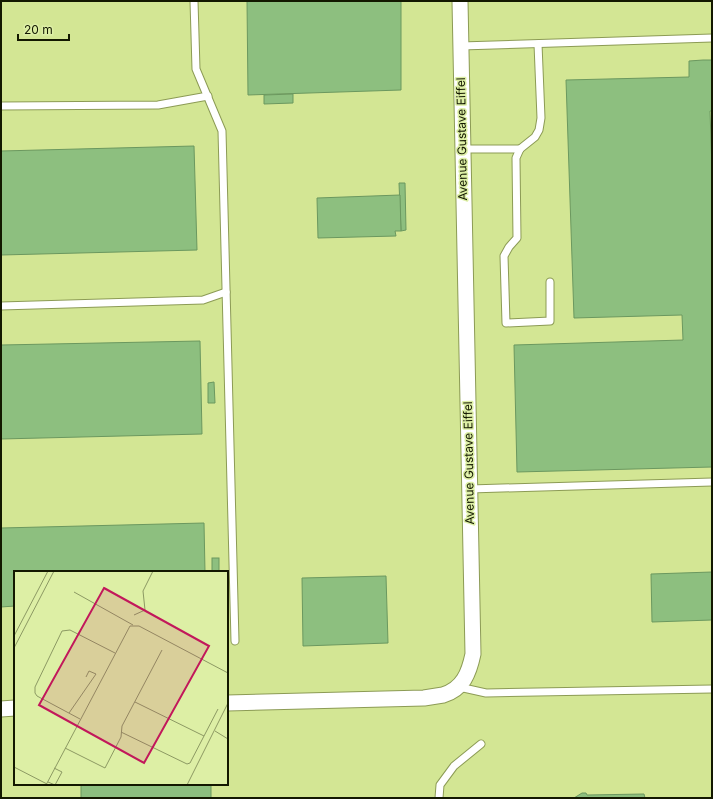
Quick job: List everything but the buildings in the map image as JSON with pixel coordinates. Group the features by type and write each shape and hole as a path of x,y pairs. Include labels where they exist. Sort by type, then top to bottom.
{"street":[{"name":"Avenue Gustave Eiffel","path":"459,687 469,672 473,654 460,1"},
{"path":"228,703 424,698 444,694 459,687"},
{"path":"1,709 14,708"}],"lane":[{"path":"194,1 196,69 222,131 235,641"},
{"path":"460,46 712,38"},
{"path":"538,44 541,118 539,130 535,137 520,149 516,158 517,238 509,247 504,256 506,323 550,321 550,282"},
{"path":"1,106 158,105 208,96"},
{"path":"463,149 520,149"},
{"path":"1,306 203,300 226,292"},
{"path":"470,489 712,482"},
{"path":"459,687 486,693 712,689"},
{"path":"439,798 440,785 454,766 481,744"}],"shaded area":[{"path":"1,1 712,1 712,798 1,798"}]}
